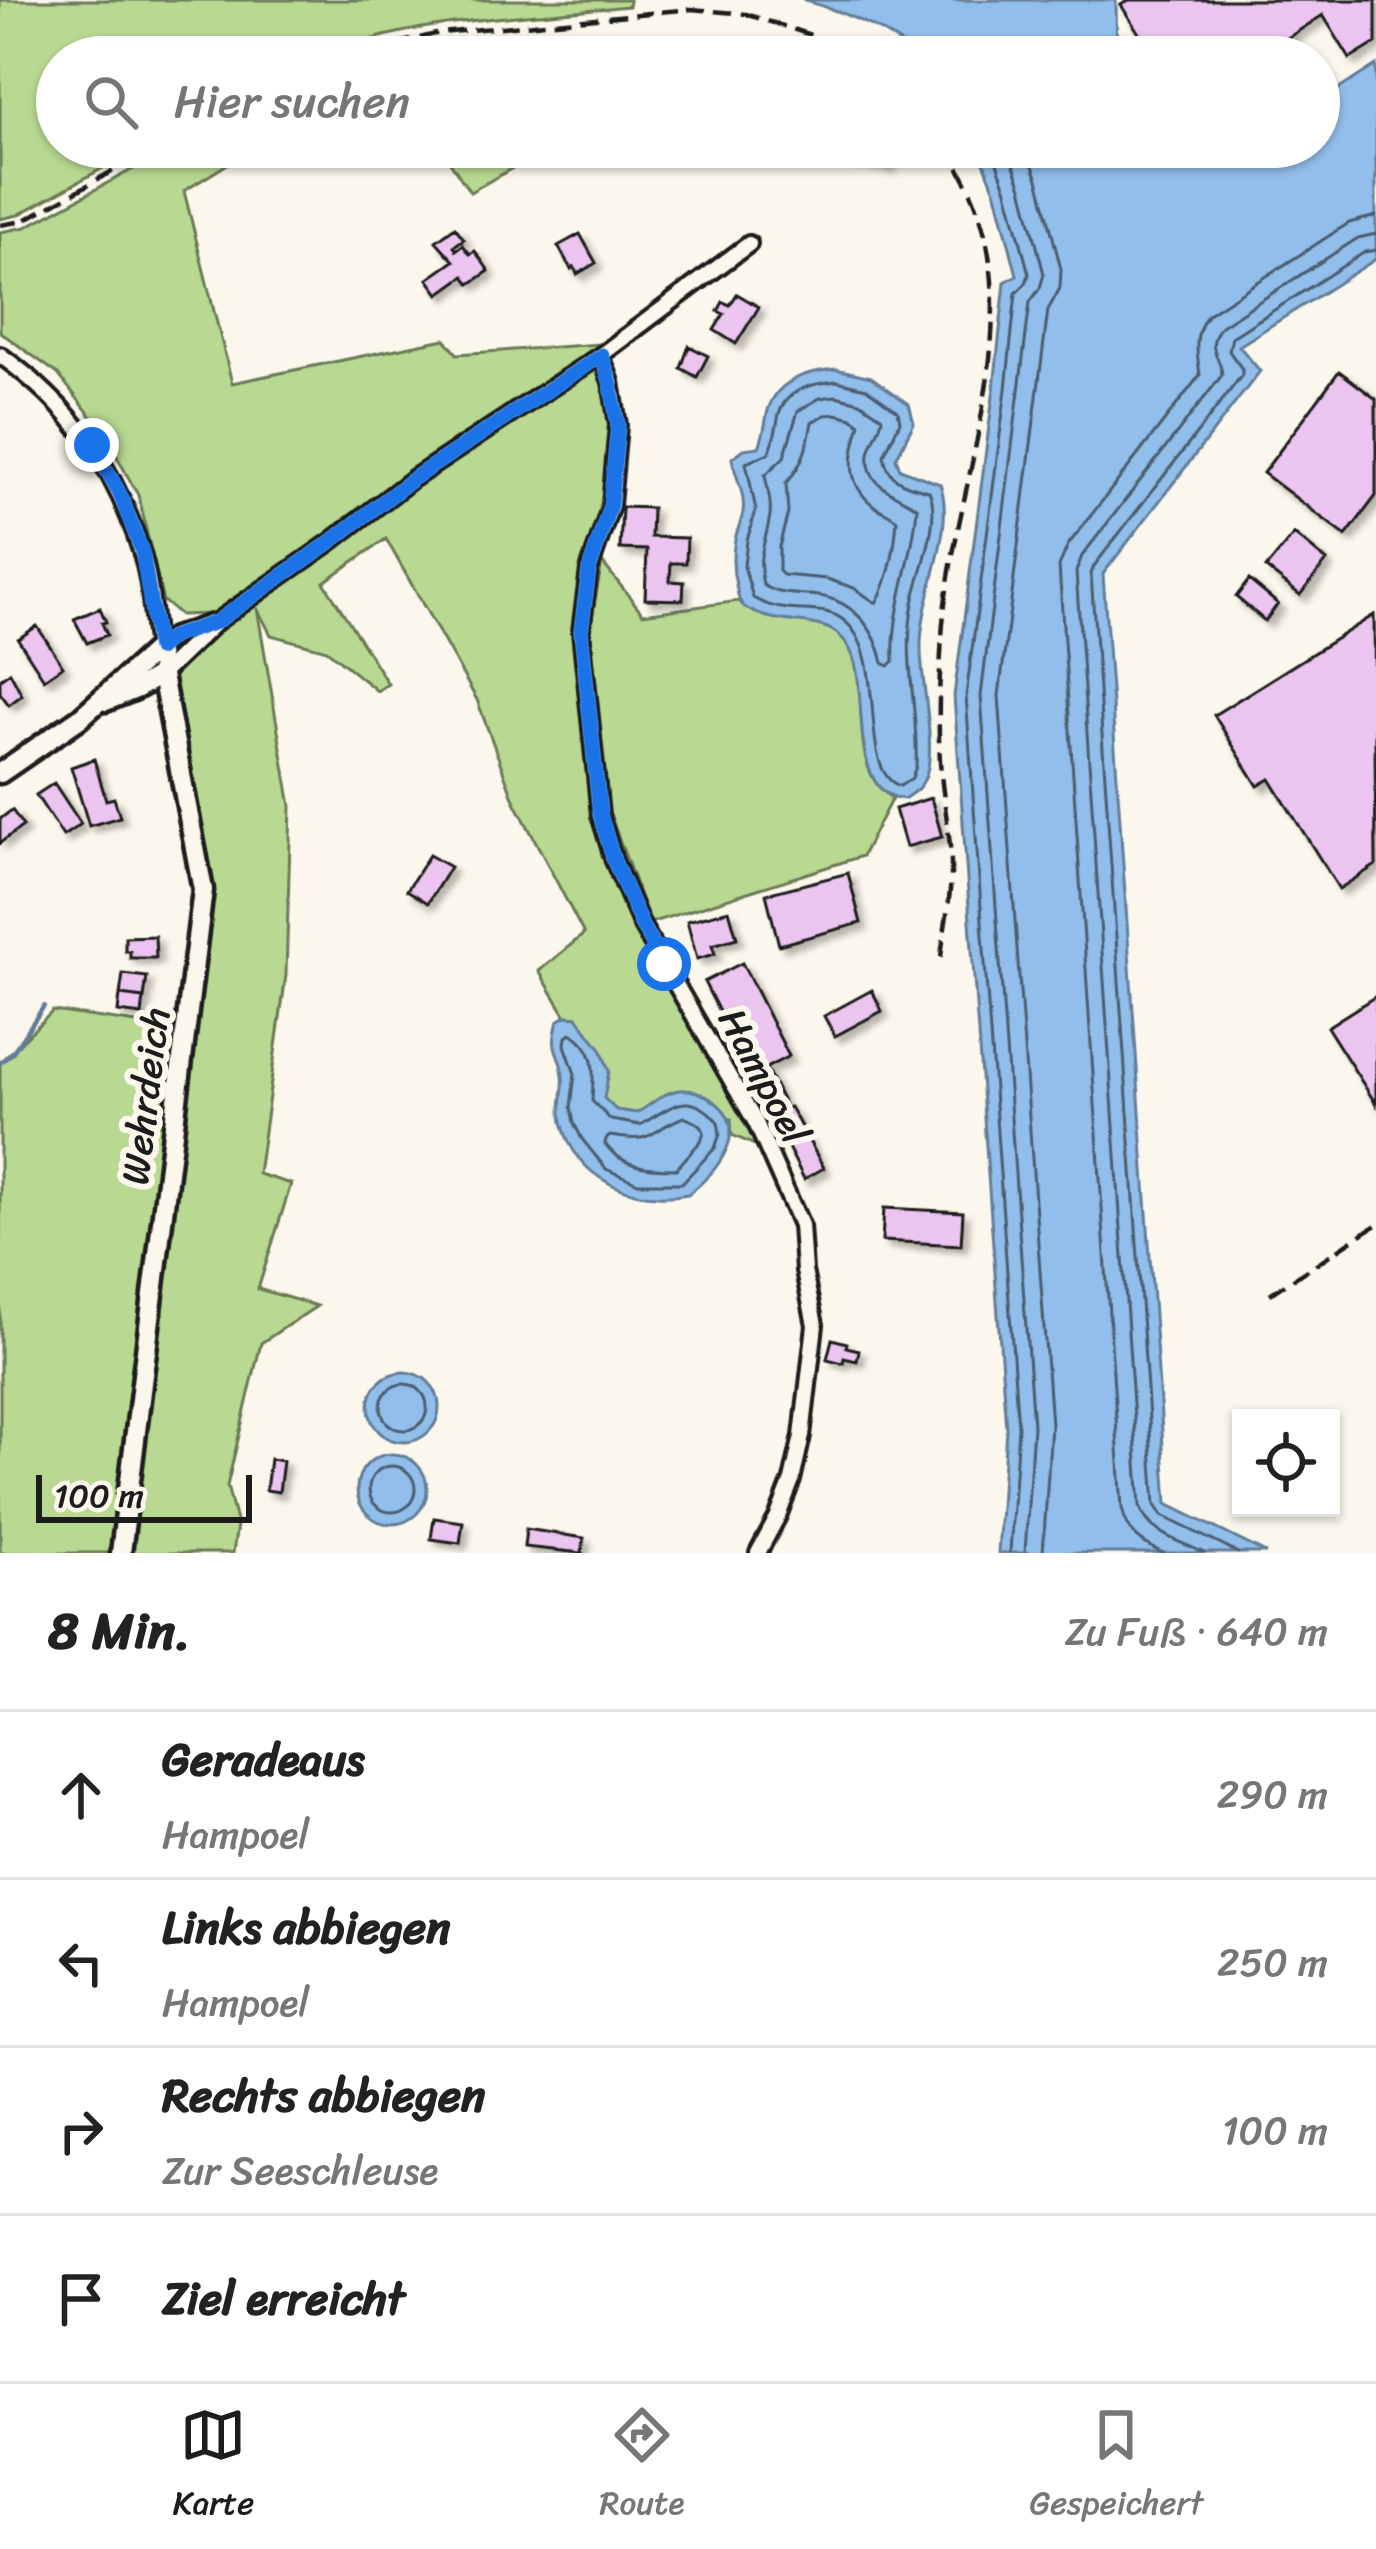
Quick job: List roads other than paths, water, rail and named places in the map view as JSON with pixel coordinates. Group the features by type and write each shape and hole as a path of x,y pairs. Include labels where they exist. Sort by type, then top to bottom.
{"street":[{"path":"96,705 162,674 216,622 411,480 602,355 748,244"},
{"name":"Hampoel","path":"602,355 618,425 610,505 589,570 581,631 600,814 642,926 756,1123 801,1225 815,1325 802,1436 778,1516 758,1553"},
{"path":"0,356 58,403 92,445 119,492 142,551 158,649"},
{"path":"0,773 96,705 172,637 216,622"},
{"name":"Wehrdeich","path":"121,1553 203,890 158,649"}],"water":[{"path":"803,0 1116,0 1117,36 889,36"},
{"path":"1376,65 1376,259 1239,346 1260,371 1103,574 1167,1504 1266,1553 998,1553 1006,1428 954,696 1005,282 1017,275 986,168 1340,168 1340,88"},
{"path":"836,369 871,377 909,404 914,423 896,458 900,469 940,484 944,502 941,543 922,630 928,768 920,786 904,799 886,793 874,780 863,739 857,671 844,641 823,626 769,618 748,609 739,599 734,573 734,545 744,506 732,458 744,449 759,447 769,407 788,383"},
{"path":"577,1017 601,1049 609,1071 604,1098 616,1110 637,1113 668,1093 684,1090 707,1097 726,1113 730,1138 726,1151 688,1194 628,1191 610,1184 580,1159 561,1116 563,1075 555,1039 558,1021"},
{"path":"404,1372 429,1382 439,1407 429,1432 404,1442 379,1432 369,1407 379,1382"},
{"path":"392,1454 417,1464 427,1489 417,1514 392,1524 367,1514 357,1489 367,1464"}],"waterway":[{"path":"0,1063 44,1006"}],"railway":[{"path":"428,36 691,9 746,14 814,36"},
{"path":"0,225 23,221 118,168"},
{"path":"941,957 951,875 939,740 942,637 993,324 990,263 975,203 956,168"},
{"path":"1270,1294 1376,1225"}]}
